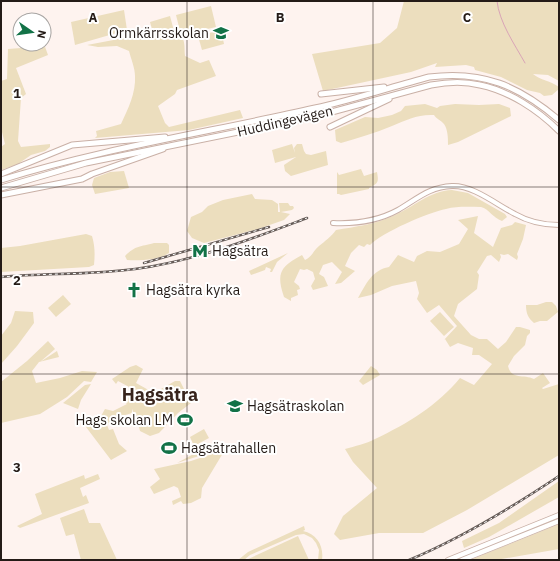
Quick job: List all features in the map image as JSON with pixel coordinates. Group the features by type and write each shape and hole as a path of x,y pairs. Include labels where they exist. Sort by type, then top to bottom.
{"main road":[{"name":"Huddingevägen","path":"1,180 59,163 118,149 316,108 401,84 429,77 447,75 462,75 482,78 500,83 530,97 559,120"},
{"name":"Huddingevägen","path":"1,188 86,163 318,116 431,84 447,82 480,85 498,91 525,104 559,131"},
{"path":"321,94 401,84"},
{"path":"330,127 379,102 409,90"},
{"path":"1,174 72,145 176,137"},
{"path":"1,194 82,179 92,174 158,152 167,147"},
{"path":"448,560 559,515"},
{"path":"462,560 559,521"}],"street":[{"path":"333,224 355,223 375,219 397,210 432,189 453,186 471,190 527,220 541,224 559,225"}],"shaded area":[{"path":"404,1 559,1 559,81 548,75 533,74 556,85 559,89 552,95 544,96 540,93 527,90 501,77 475,70 474,67 466,65 435,67 437,63 411,72 323,91 312,54 380,43 397,28"},
{"path":"211,6 216,27 181,35 176,15"},
{"path":"124,10 127,30 75,45 71,22"},
{"path":"170,16 174,31 155,36 179,34 184,41 185,56 200,63 209,60 216,76 177,90 175,94 158,106 165,123 169,127 240,110 243,118 189,130 95,138 97,136 96,131 121,124 133,95 135,73 129,51 117,46 98,47 87,45 124,38 154,36 150,22"},
{"path":"221,30 224,44 202,50 198,36"},
{"path":"8,49 12,49 12,52 47,52 48,55 16,68 26,94 21,98 18,141 21,147 50,144 50,147 45,151 31,155 18,164 1,170 1,147 5,144 1,128 1,81 7,79"},
{"path":"425,104 437,108 440,106 455,104 499,104 510,108 511,116 458,142 448,145 448,134 445,126 434,115 423,115 412,118 379,131 341,143 336,141 335,130 365,117 378,118 392,115 401,111 405,106"},
{"path":"292,144 295,153 294,148 297,144 302,144 306,154 311,155 326,151 328,165 291,176 285,171 284,165 296,157 275,163 272,150"},
{"path":"361,169 364,176 377,172 378,181 376,184 369,189 341,195 337,194 337,172 339,175"},
{"path":"124,171 129,188 95,194 92,185 94,178 110,172"},
{"path":"452,190 468,193 505,214 507,217 502,221 481,207 454,207 428,214 394,229 370,245 367,244 364,247 359,245 351,253 345,266 355,271 341,283 335,284 342,272 332,262 323,265 319,274 324,277 328,286 313,290 311,286 315,279 313,272 307,269 300,269 294,282 300,289 297,290 298,295 291,298 291,301 284,297 280,276 285,267 302,255 305,260 307,259 336,230 365,225 386,219 429,196"},
{"path":"252,194 255,199 272,200 278,204 278,212 280,212 279,203 288,203 294,208 292,210 281,212 290,214 284,220 258,229 204,243 192,238 187,231 191,217 202,212 208,206 223,200"},
{"path":"478,216 474,233 493,247 501,228 512,225 515,222 526,225 523,239 517,254 517,260 508,254 500,254 501,257 499,262 491,255 487,256 477,272 479,275 477,289 458,304 454,316 471,335 479,339 487,339 498,349 506,342 516,327 530,330 525,345 514,356 508,366 512,373 518,376 534,379 543,373 550,383 542,388 543,389 559,384 559,455 467,510 423,533 379,533 340,540 334,534 343,516 377,488 353,462 345,449 372,441 410,420 442,397 460,378 474,385 492,364 479,355 472,355 473,348 458,343 450,347 445,339 443,341 457,326 439,305 427,313 417,299 419,293 416,281 392,286 371,295 358,298 370,278 378,271 389,267 398,255 414,262 417,256 427,251 440,252 459,244 468,229 458,220"},
{"path":"86,234 92,236 94,265 89,267 1,272 1,248"},
{"path":"154,243 167,243 169,245 169,253 154,259 127,260 125,256 132,250"},
{"path":"288,253 277,262 272,272 270,272 271,269 266,267 265,270 251,275 249,271"},
{"path":"63,295 71,304 56,317 48,308"},
{"path":"552,302 556,306 558,312 547,321 534,323 528,315 526,305 537,305"},
{"path":"15,311 33,312 34,323 1,364 1,336 11,323"},
{"path":"440,312 454,327 444,336 430,321"},
{"path":"48,341 55,349 32,371 36,383 60,378 82,371 97,372 91,382 84,381 67,397 40,414 1,423 1,382 27,361"},
{"path":"57,351 59,357 41,362"},
{"path":"136,365 143,369 136,383 154,393 175,381 180,381 191,403 178,413 159,433 150,436 140,431 132,409 132,413 112,419 107,425 109,430 113,429 119,444 127,451 111,460 86,427 84,421 85,415 91,419 101,416 105,409 113,411 127,404 124,401 131,388 118,381 116,384 112,379 130,367"},
{"path":"371,366 377,370 380,375 363,385 359,381"},
{"path":"91,384 81,400 78,409 63,403 85,385"},
{"path":"204,429 209,438 194,446 190,437"},
{"path":"214,443 221,449 177,463"},
{"path":"215,453 223,453 202,488 201,498 191,503 183,504 181,501 173,505 172,501 181,497 178,488 174,486 154,494 150,487 160,479 154,469 191,461"},
{"path":"98,474 100,479 80,488 83,497 86,495 89,503 20,528 17,526 42,514 35,494 84,475 85,479"},
{"path":"559,481 559,497 489,537 464,548 462,541 499,523"},
{"path":"84,509 89,523 100,523 117,560 81,560 74,534 66,536 60,518"},
{"path":"559,524 559,549 496,560 470,560"},
{"path":"304,526 305,530 303,531 316,538 321,545 322,560 318,560 319,550 316,543 312,538 304,534 296,535 250,555 244,560 238,560 248,552"},
{"path":"298,536 309,560 246,560"}],"waterway":[{"path":"497,1 498,9 504,25 525,63"}],"railway":[{"path":"1,277 102,272 135,269 179,261 265,234 307,218"},
{"path":"144,263 269,227"},
{"path":"409,560 486,522 559,476"}],"place":[{"name":"Ormkärrsskolan","path":"221,33"},
{"name":"Hagsätra","path":"200,251"},
{"name":"Hagsätra kyrka","path":"134,290"},
{"name":"Hagsätraskolan","path":"235,406"},
{"name":"Hags skolan LM","path":"185,420"},
{"name":"Hagsätrahallen","path":"169,448"}],"district":[{"name":"Hagsätra","path":"160,395"}]}
